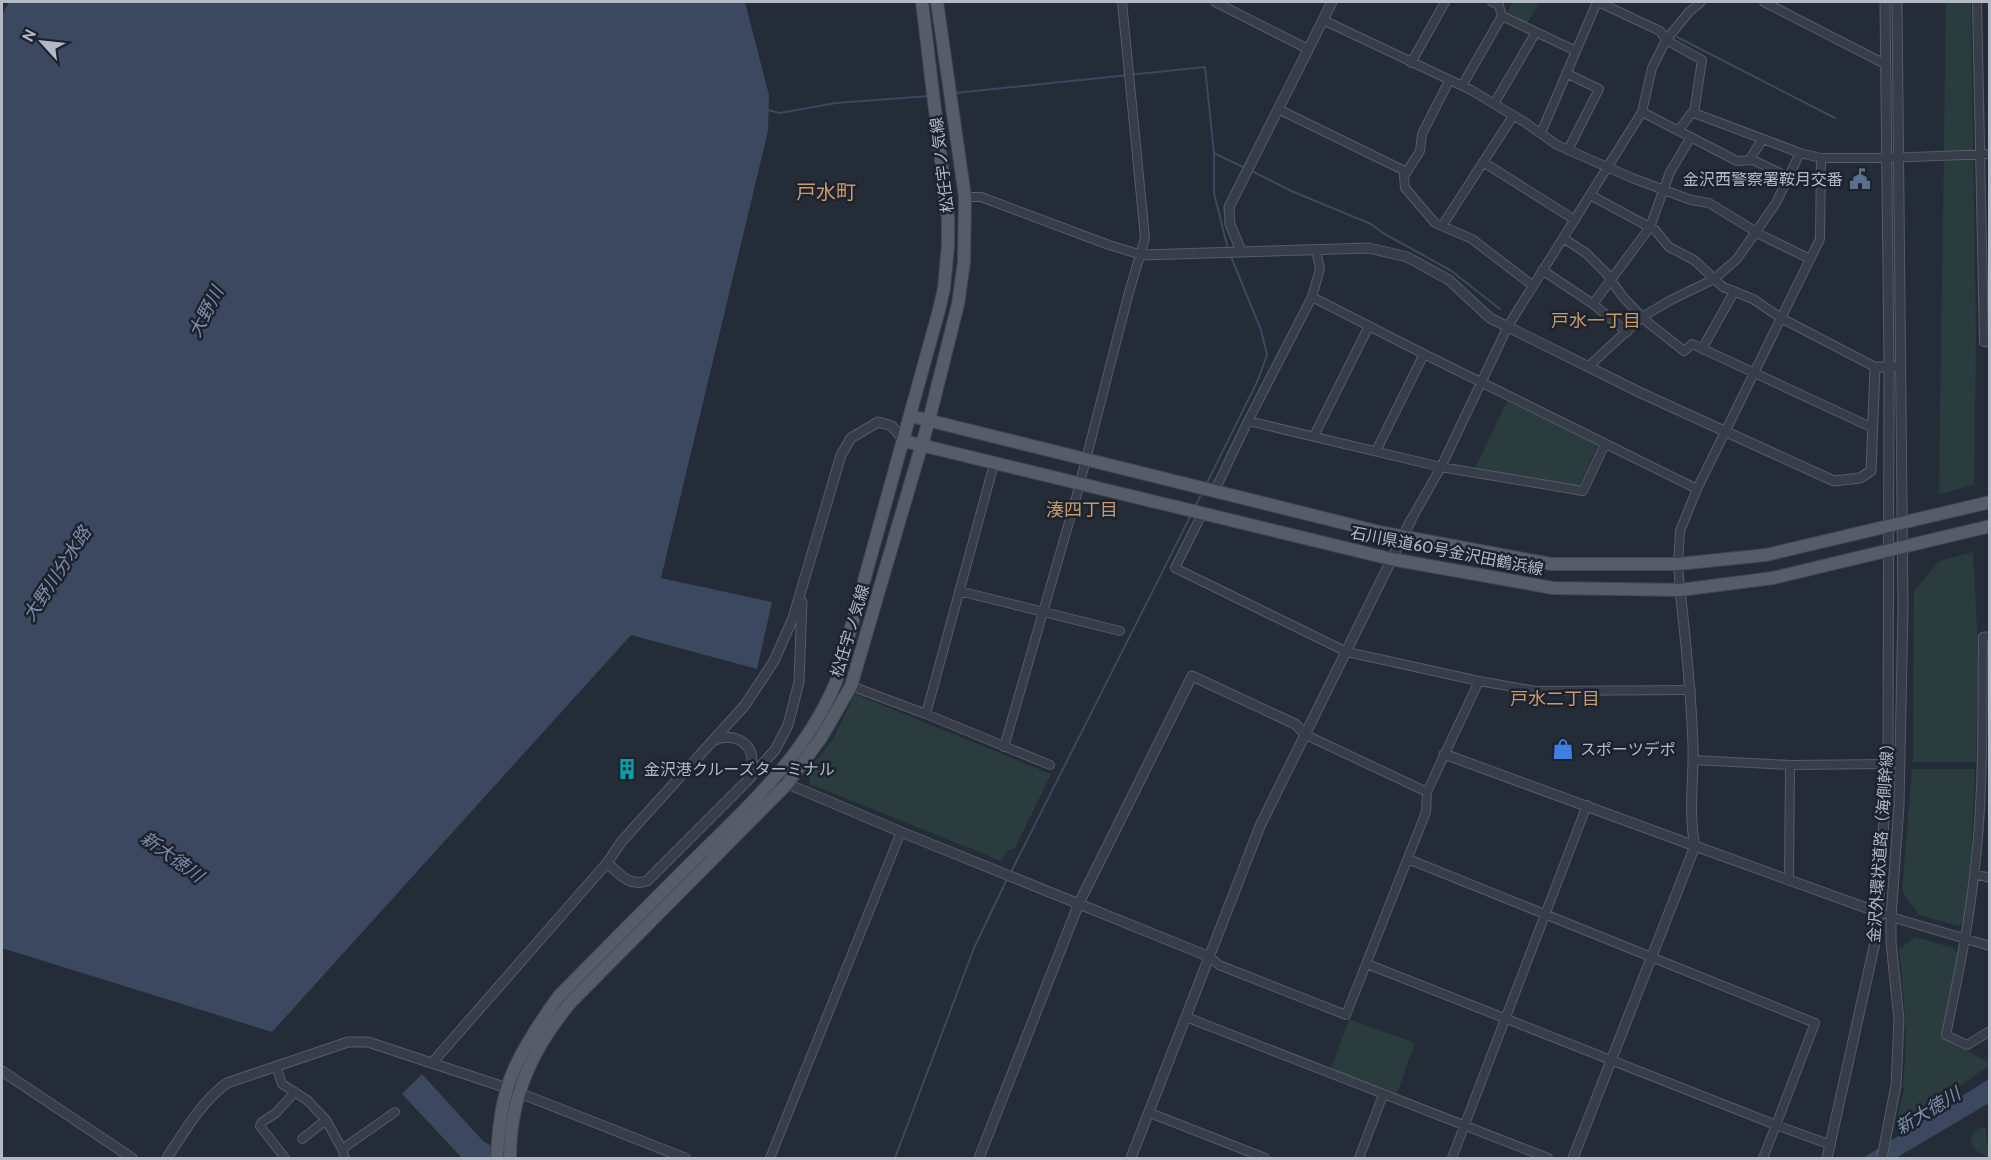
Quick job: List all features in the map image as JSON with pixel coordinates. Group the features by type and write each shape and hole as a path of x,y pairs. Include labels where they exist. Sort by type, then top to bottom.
{"main road":[{"name":"松任宇ノ気線","path":"781,781 825,708 836,682 911,416 944,288 948,218 922,2"},
{"name":"松任宇ノ気線","path":"497,1158 506,1150 512,1090 529,1041 558,996 781,781 821,738 851,686 929,420 958,304 964,262 965,197 937,2"},
{"name":"石川県道60号金沢田鶴浜線","path":"911,416 1402,537 1551,564 1678,564 1766,555 1989,502"},
{"name":"石川県道60号金沢田鶴浜線","path":"904,441 1391,559 1553,588 1680,590 1773,578 1989,526"}],"street":[{"path":"1004,747 1079,483 1145,238 1122,2"},
{"path":"1215,2 1308,49"},
{"path":"1241,251 1230,224 1229,207 1332,2"},
{"path":"1411,63 1445,2"},
{"path":"1462,86 1502,16 1499,5 1492,2"},
{"path":"1541,133 1598,2 1660,31 1666,40 1702,60 1694,110 1678,131"},
{"path":"1131,1158 1260,826 1391,559 1441,466 1508,326 1641,112 1652,68 1666,40 1689,12 1701,2"},
{"path":"1764,2 1885,64"},
{"name":"金沢外環状道路（海側幹線）","path":"1827,1158 1876,938 1888,764 1889,367 1884,2"},
{"name":"金沢外環状道路（海側幹線）","path":"1882,1158 1896,1085 1899,1020 1891,942 1899,805 1904,546 1897,2"},
{"path":"1977,2 1984,342 1989,342"},
{"path":"1502,16 1576,51"},
{"path":"1323,20 1462,86 1568,150 1663,190 1691,200 1709,203 1756,232 1810,260"},
{"path":"1494,104 1536,32"},
{"path":"1566,74 1599,89 1568,150"},
{"path":"1449,81 1422,134 1420,151 1404,176 1405,188 1435,223 1472,239 1532,285"},
{"path":"1278,109 1407,172"},
{"path":"1694,110 1694,112 1800,153 1821,158 1989,154"},
{"path":"1641,112 1737,161 1753,160 1788,177"},
{"path":"1442,226 1513,116"},
{"path":"1593,304 1650,227 1670,172 1690,137"},
{"path":"1749,160 1763,139"},
{"path":"1589,366 1642,317 1714,279 1737,259 1776,203 1800,153"},
{"path":"1573,1158 1650,956 1695,846 1691,825 1693,760 1691,690 1678,564 1680,531 1725,430 1820,239 1821,158"},
{"path":"1484,162 1575,220"},
{"path":"1590,195 1650,227 1669,247 1694,260 1723,287 1753,299 1781,318 1875,367 1902,366"},
{"path":"965,197 981,197 1142,255 1369,248 1407,257 1449,280 1490,318 1641,393 1833,481 1860,478 1871,471 1875,367"},
{"path":"1563,238 1586,253 1642,317 1684,351 1692,344 1873,428"},
{"path":"1215,490 1312,297 1320,269 1316,250"},
{"path":"1542,270 1593,304 1627,332"},
{"path":"1702,349 1734,292"},
{"path":"1312,297 1697,489"},
{"path":"1314,436 1369,327"},
{"path":"1376,451 1424,354"},
{"path":"892,426 911,416"},
{"path":"1248,421 1441,466 1583,491 1605,444"},
{"path":"432,1063 607,863 622,841 745,705 774,661 794,618 841,455 851,438 878,422 892,426 904,441"},
{"path":"926,714 994,464"},
{"path":"1202,514 1175,568 1347,652 1536,691 1691,690"},
{"path":"607,863 628,881 638,884 647,881 747,782 775,750 788,725 799,682 803,588"},
{"path":"959,591 1120,631"},
{"path":"1989,636 1983,638 1985,766 1975,874 1966,939 1946,1035 1967,1045 1989,1031"},
{"path":"979,1158 1079,903 1192,676 1295,724 1306,735 1427,792"},
{"path":"781,781 1210,957 1219,965 1346,1015 1426,812 1427,792 1479,681"},
{"path":"851,686 1050,765"},
{"path":"711,742 724,736 736,738 748,746 752,760 747,782"},
{"path":"1444,754 1891,917 1989,946"},
{"path":"1693,760 1790,765 1888,764"},
{"path":"1789,881 1790,765"},
{"path":"1452,1158 1587,805"},
{"path":"770,1158 901,832"},
{"path":"1408,859 1815,1023 1763,1158"},
{"path":"1975,874 1989,878"},
{"path":"1367,964 1830,1146"},
{"path":"1186,1017 1548,1158"},
{"path":"168,1158 216,1090 236,1079 348,1042 368,1042 512,1090 685,1158"},
{"path":"276,1066 282,1084 307,1100 326,1120 345,1158"},
{"path":"2,1071 132,1158"},
{"path":"285,1158 260,1126 262,1122 276,1113 295,1092"},
{"path":"1359,1158 1383,1095"},
{"path":"342,1149 395,1112"},
{"path":"1150,1113 1265,1158"},
{"path":"302,1139 326,1120"}],"shaded area":[{"path":"1513,2 1531,2 1538,5 1527,24 1505,15"},
{"path":"1946,2 1971,2 1976,338 1974,485 1939,494"},
{"path":"1507,401 1598,444 1580,484 1575,486 1475,468"},
{"path":"1973,552 1978,647 1976,762 1913,762 1914,591 1939,561"},
{"path":"855,694 1051,774 1015,848 1007,851 1001,861 810,784 808,771 833,739"},
{"path":"1912,769 1975,769 1971,859 1964,922 1959,926 1919,915 1902,891"},
{"path":"1916,937 1953,948 1958,953 1942,1038 1986,1061 1989,1065 1944,1098 1897,1120 1904,1088 1902,1086 1905,1052 1905,1018 1899,949"},
{"path":"1349,1019 1415,1043 1397,1093 1331,1069"},
{"path":"1980,1127 1986,1128 1989,1158 1978,1152 1972,1145 1972,1137"}],"water":[{"path":"9,2 745,2 769,95 768,131 661,578 772,602 757,669 631,635 272,1032 2,948 2,15"},
{"path":"422,1074 484,1142 517,1158 462,1158 402,1094"},
{"path":"1989,1079 1989,1103 1896,1158 1863,1158"}],"waterway":[{"path":"1677,37 1835,118"},
{"path":"955,93 1205,67 1214,153 1214,193 1228,249"},
{"path":"768,110 780,113 836,103 929,96"},
{"path":"1214,153 1247,169"},
{"path":"1252,171 1289,190 1371,224 1450,270 1500,309"},
{"path":"1206,485 1257,382 1267,355 1261,330 1230,254"},
{"path":"1195,507 1202,493"},
{"path":"1010,874 1191,515"},
{"path":"895,1158 974,948 1007,879"}],"place":[{"name":"金沢西警察署鞍月交番","path":"1860,179"},
{"name":"スポーツデポ","path":"1563,749"},
{"name":"金沢港クルーズターミナル","path":"627,769"}],"district":[{"name":"戸水町","path":"826,192"},
{"name":"戸水一丁目","path":"1596,321"},
{"name":"湊四丁目","path":"1082,510"},
{"name":"戸水二丁目","path":"1555,699"}],"water label":[{"name":"大野川","path":"206,312"},
{"name":"大野川分水路","path":"57,574"},
{"name":"新大徳川","path":"172,857"},
{"name":"新大徳川","path":"1928,1111"}]}
